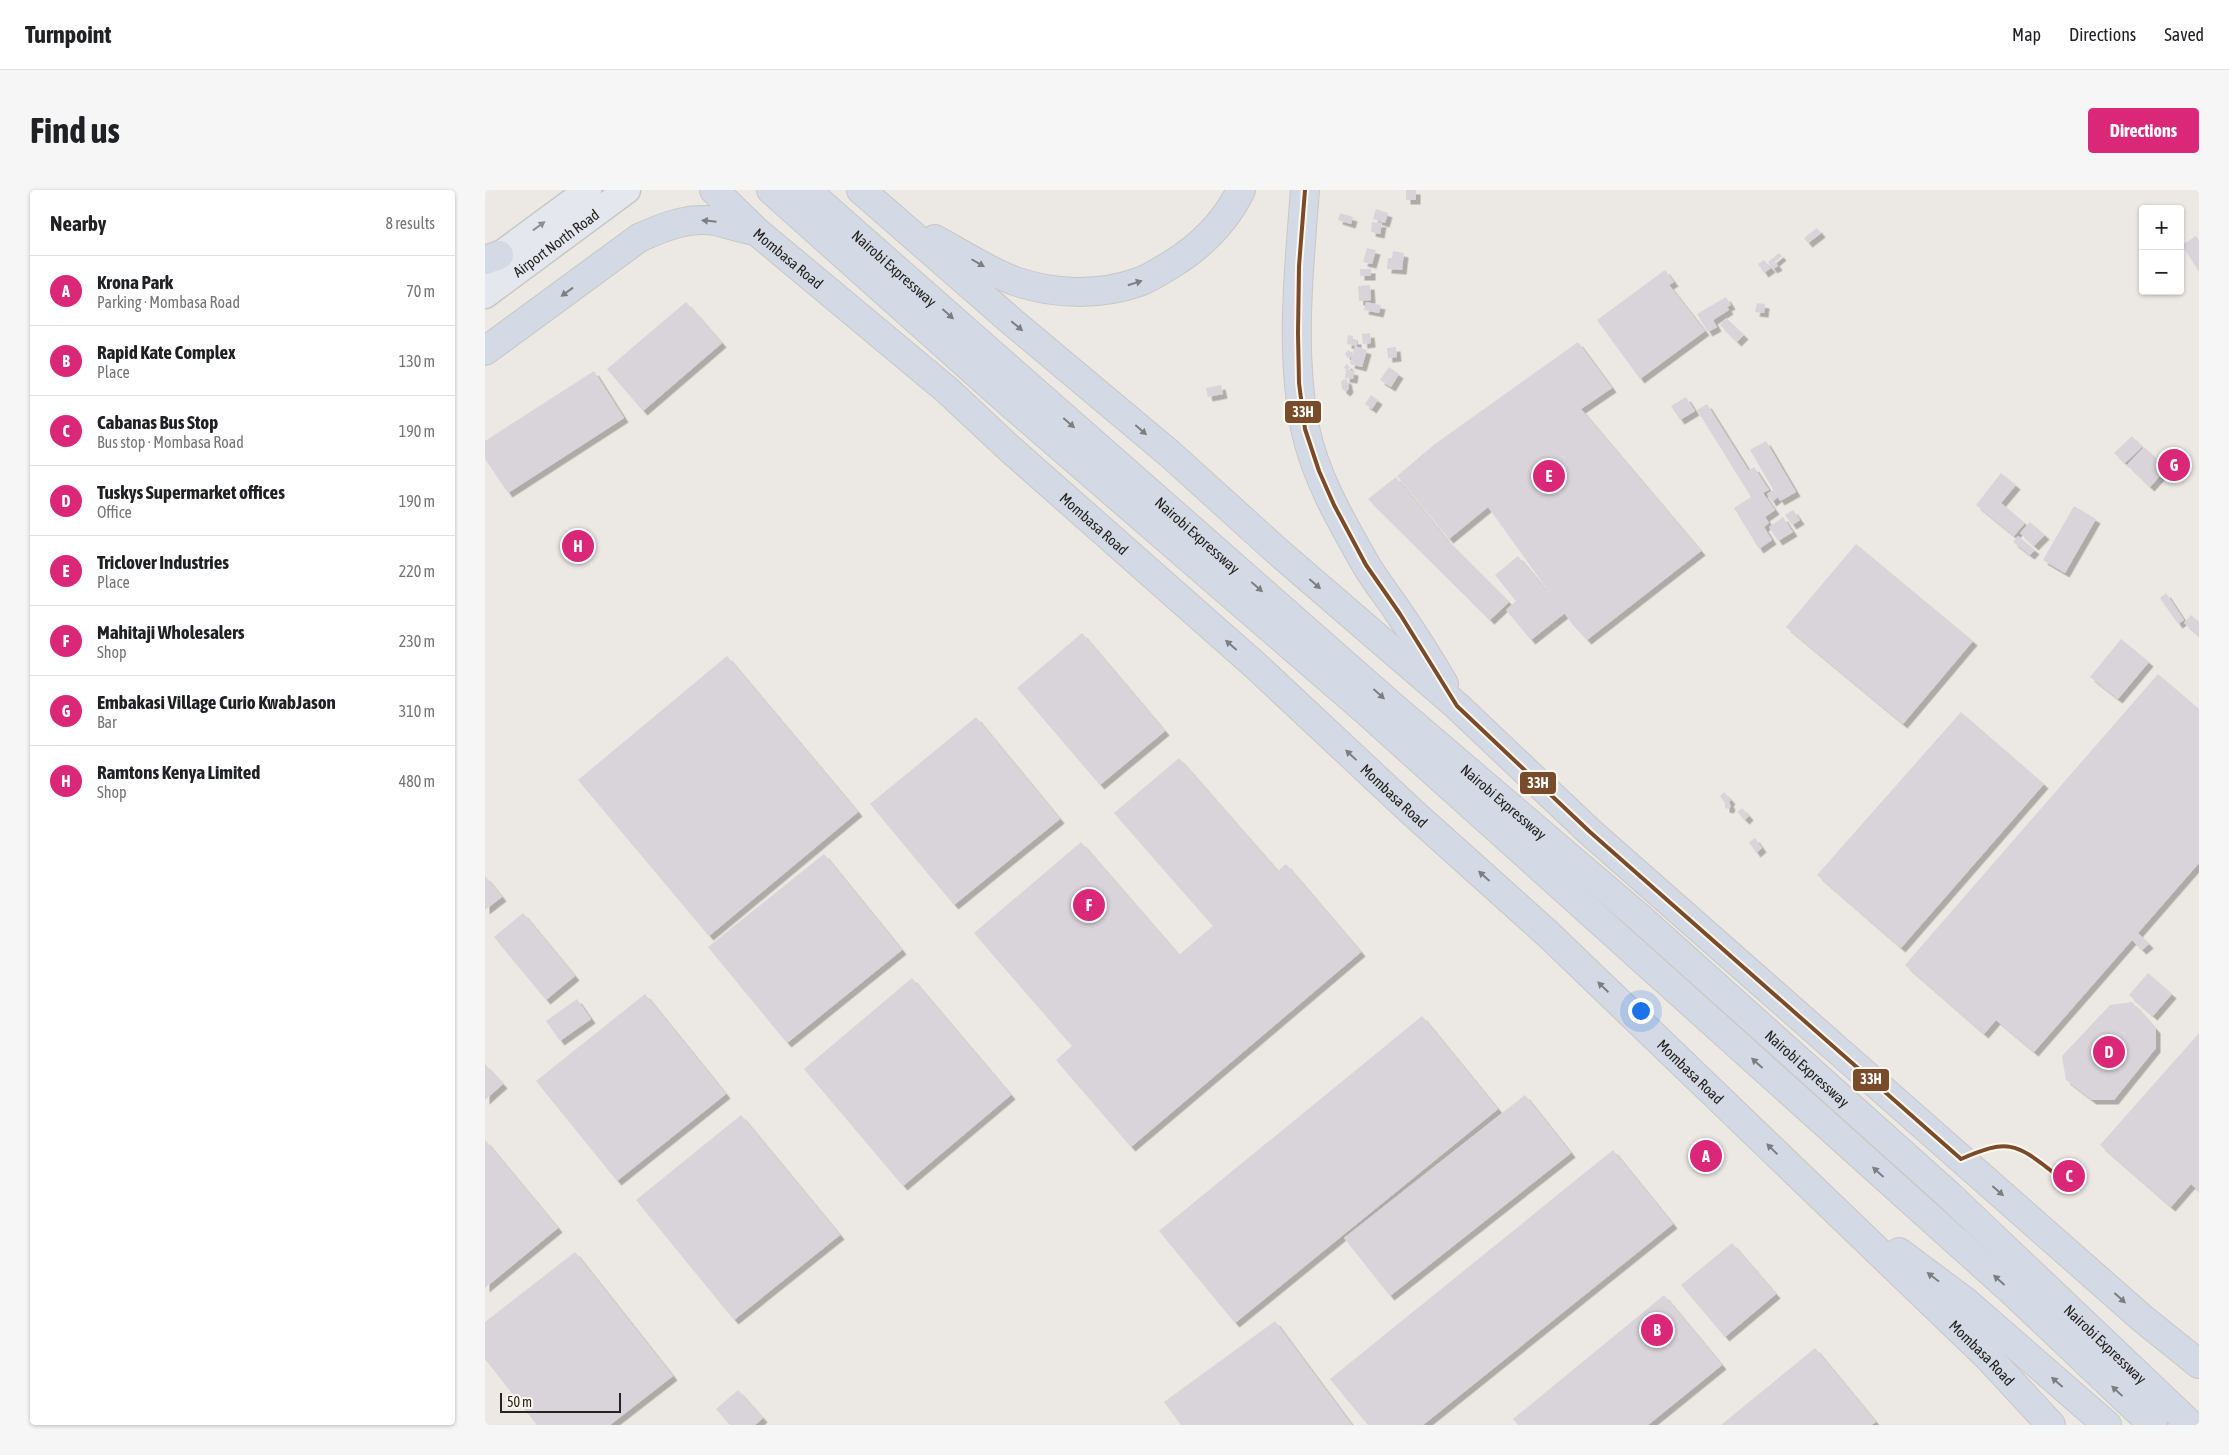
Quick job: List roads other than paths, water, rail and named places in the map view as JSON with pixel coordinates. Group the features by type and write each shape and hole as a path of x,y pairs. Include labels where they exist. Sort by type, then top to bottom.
{"highway":[{"name":"Mombasa Road","path":"714,190 756,231 947,390 1009,448 1256,666 1412,812 1548,934 1989,1358 2051,1425"},
{"name":"Nairobi Expressway","path":"771,190 1005,398 1454,790 2014,1293 2153,1425"},
{"name":"Nairobi Expressway","path":"806,190 1391,705 1639,917 1950,1196 2191,1425"},
{"path":"869,196 985,267 1013,280 1052,290 1103,292 1141,282 1181,258 1211,234 1236,202 1241,190"},
{"path":"1305,190 1299,266 1298,334 1299,382 1305,429 1323,480 1366,565 1400,614 1457,706"},
{"path":"869,196 1010,320 1163,448 1276,550 1457,706 1590,832 2143,1319 2199,1364"},
{"path":"485,351 639,238 657,230 682,222 701,220 716,221 756,231"},
{"path":"1807,1183 1966,1302 2107,1425"}],"main road":[{"name":"Airport North Road","path":"490,260 588,190"},
{"name":"Airport North Road","path":"485,295 627,190"}],"place":[{"name":"Embakasi Village Curio KwabJason","path":"2174,465"},
{"name":"Triclover Industries","path":"1549,476"},
{"name":"Ramtons Kenya Limited","path":"578,546"},
{"name":"Mahitaji Wholesalers","path":"1089,905"},
{"name":"Tuskys Supermarket offices","path":"2109,1052"},
{"name":"Krona Park","path":"1706,1156"},
{"name":"Cabanas Bus Stop","path":"2069,1176"},
{"name":"Rapid Kate Complex","path":"1657,1330"}]}
